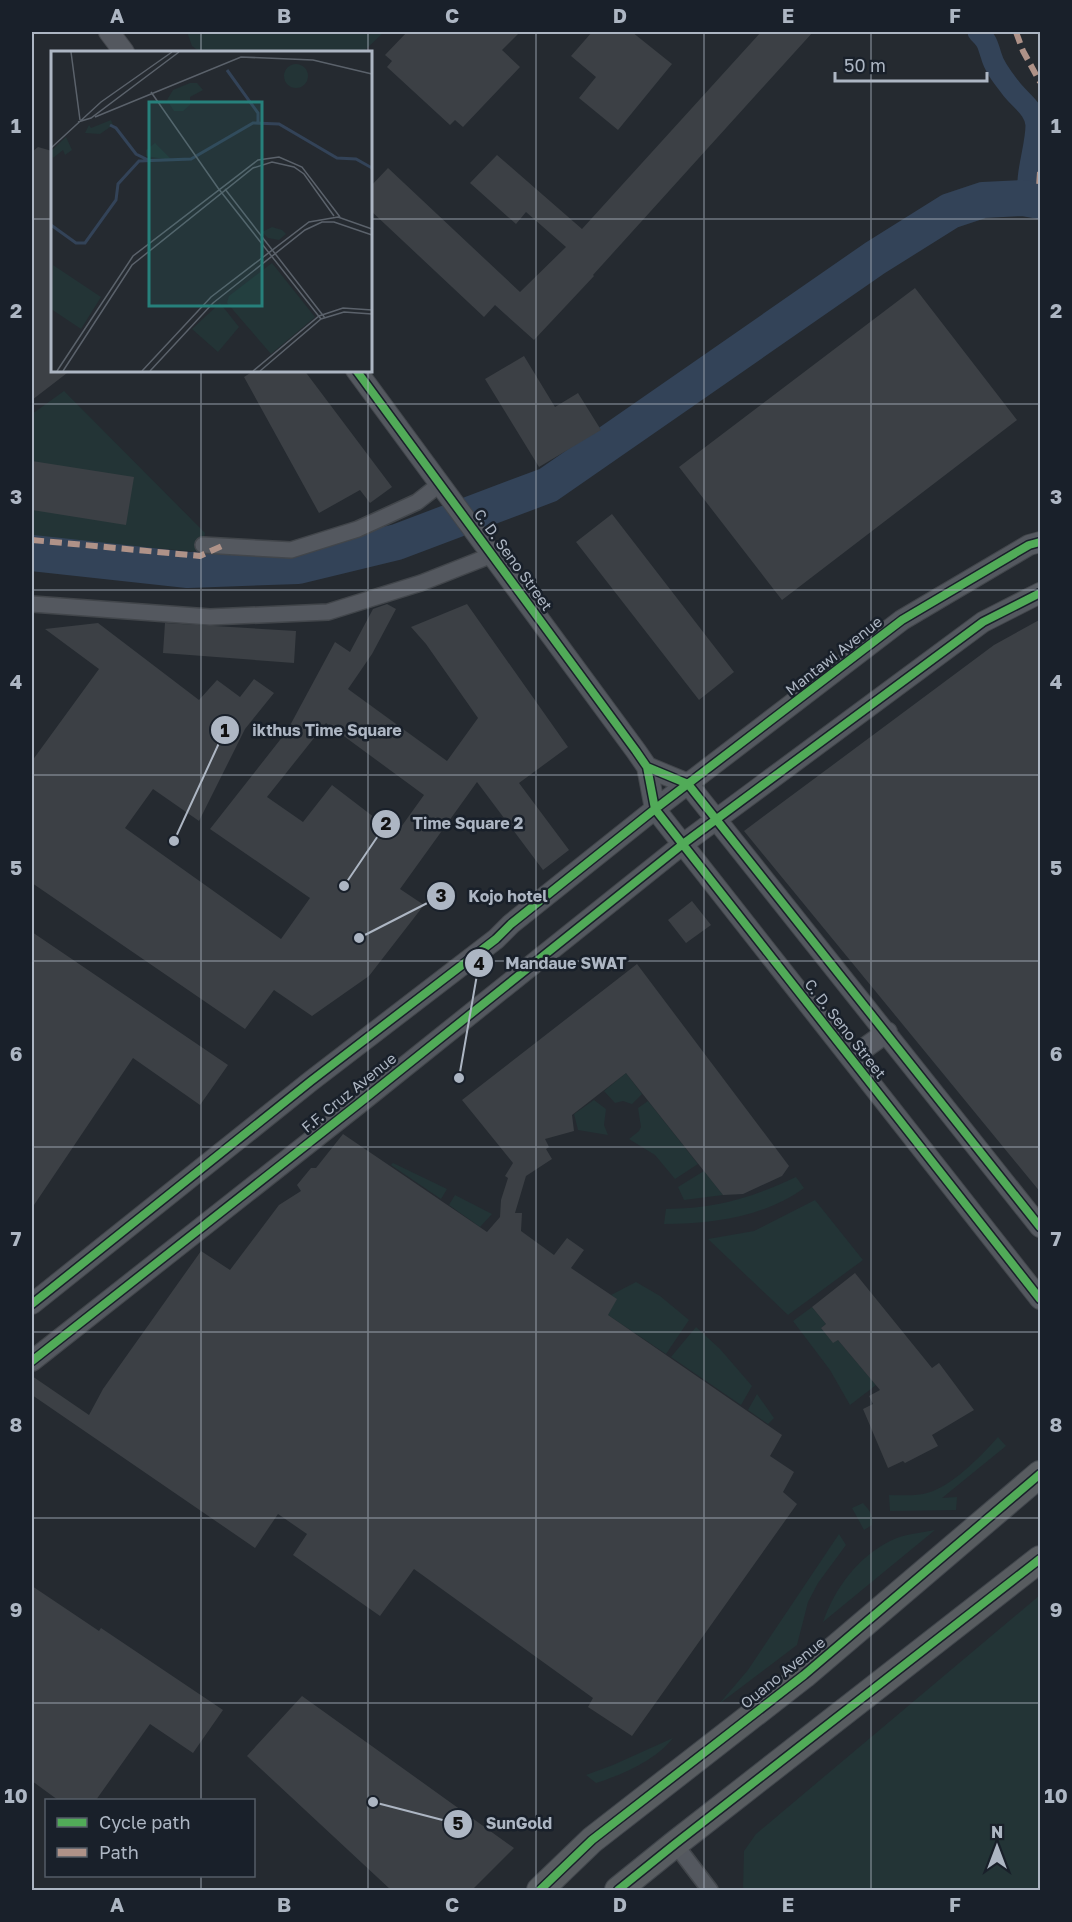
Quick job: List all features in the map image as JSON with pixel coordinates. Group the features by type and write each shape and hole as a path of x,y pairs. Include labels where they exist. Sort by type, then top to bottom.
{"highway":[{"name":"Ouano Avenue","path":"540,1890 592,1840 804,1675 1041,1474"},
{"path":"618,1890 1041,1559"}],"street":[{"path":"109,32 123,51"},
{"name":"C. D. Seno Street","path":"357,372 647,767 655,809 1041,1299"},
{"path":"203,545 291,550 358,529 417,502 440,484"},
{"name":"Mantawi Avenue","path":"655,809 902,620 1029,545 1041,542"},
{"path":"32,604 210,617 328,612 421,583 488,548"},
{"path":"683,844 983,622 1041,593"},
{"name":"C. D. Seno Street","path":"647,767 688,784 1041,1227"},
{"name":"F.F. Cruz Avenue","path":"32,1304 311,1081 496,939 511,924 655,809"},
{"name":"F.F. Cruz Avenue","path":"32,1361 683,844"},
{"path":"851,1058 887,1032"},
{"path":"675,1844 710,1890"}],"shaded area":[{"path":"187,32 384,32 364,51 199,51 192,46"},
{"path":"64,391 205,533 201,552 32,538 32,414"},
{"path":"626,1073 642,1094 632,1104 623,1101 615,1103 604,1091"},
{"path":"594,1100 606,1109 604,1125 608,1135 578,1130 574,1114"},
{"path":"648,1101 698,1164 675,1179 655,1155 629,1139 641,1127 638,1108"},
{"path":"393,1163 447,1189 441,1199 391,1165"},
{"path":"704,1171 723,1195 684,1200 678,1187"},
{"path":"796,1177 804,1188 772,1206 719,1220 664,1224 666,1209 701,1207 733,1201"},
{"path":"455,1195 492,1214 480,1227 449,1205"},
{"path":"815,1200 863,1260 788,1315 708,1239 754,1231"},
{"path":"636,1282 660,1296 689,1320 666,1354 608,1315 616,1299 611,1295"},
{"path":"812,1307 826,1324 821,1328 833,1342 838,1340 876,1385 850,1405 830,1370 793,1321"},
{"path":"696,1327 720,1349 752,1386 741,1405 671,1357"},
{"path":"757,1394 774,1418 768,1424 748,1410"},
{"path":"998,1437 1006,1446 942,1498 957,1497 956,1510 890,1511 889,1495 923,1494 944,1486 964,1471"},
{"path":"863,1503 872,1521 872,1525 864,1530 852,1508"},
{"path":"935,1530 823,1622 841,1586 868,1556 895,1539"},
{"path":"839,1534 846,1545 818,1583 808,1602 797,1645 719,1704 748,1670"},
{"path":"1040,1595 1040,1890 743,1890 744,1851 756,1834"},
{"path":"673,1738 648,1760 617,1776 596,1783 586,1775 613,1765"}],"building":[{"path":"407,32 520,32 502,50 520,67 463,127 455,120 450,125 387,67 392,61 385,55"},
{"path":"592,32 632,32 672,64 618,130 579,98 596,77 571,56"},
{"path":"761,32 813,32 534,340 495,305 484,317 372,212 372,185 388,168 520,292 566,247 526,212 516,224 470,183 497,155 582,229"},
{"path":"38,147 51,151 51,372 68,372 32,400 32,152"},
{"path":"915,288 1017,420 782,600 679,467"},
{"path":"524,356 555,407 578,393 601,430 539,467 485,379"},
{"path":"252,372 306,372 392,487 370,503 360,490 319,513 244,377"},
{"path":"32,461 134,477 126,525 32,510"},
{"path":"612,514 734,672 699,700 576,542"},
{"path":"387,604 396,609 372,654 348,689 447,761 478,718 426,644 411,627 467,604 568,747 519,783 569,850 543,870 477,782 400,889 424,905 369,976 312,1016 274,990 245,1029 32,883 32,761 99,669 45,629 98,623 199,700 217,680 240,697 254,679 274,693 245,729 199,821 153,789 125,828 281,939 310,898 210,829 287,731 335,642 350,652 373,609","holes":["326,723 424,795 396,834 332,785 303,822 267,797"]},
{"path":"1041,619 1041,1193 744,831 994,645"},
{"path":"165,623 296,631 294,663 163,653"},
{"path":"692,901 711,925 686,943 668,920"},
{"path":"32,932 228,1065 200,1105 133,1058 32,1208"},
{"path":"637,964 789,1166 782,1176 743,1194 723,1195 626,1073 572,1115 574,1131 545,1139 549,1147 546,1149 552,1159 526,1176 515,1213 522,1213 521,1231 554,1255 567,1238 584,1250 571,1268 617,1299 608,1315 782,1435 770,1456 794,1472 783,1492 797,1504 632,1736 588,1707 593,1698 414,1569 380,1616 293,1555 307,1534 278,1514 255,1548 32,1395 32,1376 89,1415 103,1389 201,1251 230,1270 279,1205 301,1191 297,1185 311,1168 316,1168 343,1134 487,1232 500,1217 501,1200 508,1178 505,1176 513,1163 462,1100"},
{"path":"855,1273 932,1368 939,1363 974,1410 932,1435 938,1446 905,1463 903,1461 888,1468 863,1409 873,1404 869,1396 880,1390 838,1340 833,1343 821,1328 826,1324 812,1307"},
{"path":"32,1586 99,1631 101,1628 223,1710 193,1753 150,1724 97,1799 57,1799 32,1781"},
{"path":"302,1696 514,1848 472,1890 391,1890 247,1756"}],"waterway":[{"path":"978,32 987,43 999,72 1030,109 1035,119 1028,181 1029,199"},
{"path":"32,553 188,570 298,566 397,542 548,485 875,258 950,211 983,200 1023,198 1040,201"}],"marked path":[{"path":"1016,32 1023,51 1040,82"},
{"path":"1040,172 1040,188"},
{"path":"32,540 200,556 222,546"}],"cycle path":[{"path":"357,372 647,767 655,809 1040,1299"},
{"path":"32,1304 311,1081 496,939 511,924 655,809 902,620 1029,545 1040,542"},
{"path":"32,1361 683,844 983,622 1040,593"},
{"path":"647,767 688,784 1040,1227"},
{"path":"540,1890 592,1840 804,1675 1040,1474"},
{"path":"618,1890 1040,1559"}],"place":[{"name":"ikthus Time Square","path":"174,841"},
{"name":"Time Square 2","path":"344,886"},
{"name":"Kojo hotel","path":"359,938"},
{"name":"Mandaue SWAT","path":"459,1078"},
{"name":"SunGold","path":"373,1802"}]}
